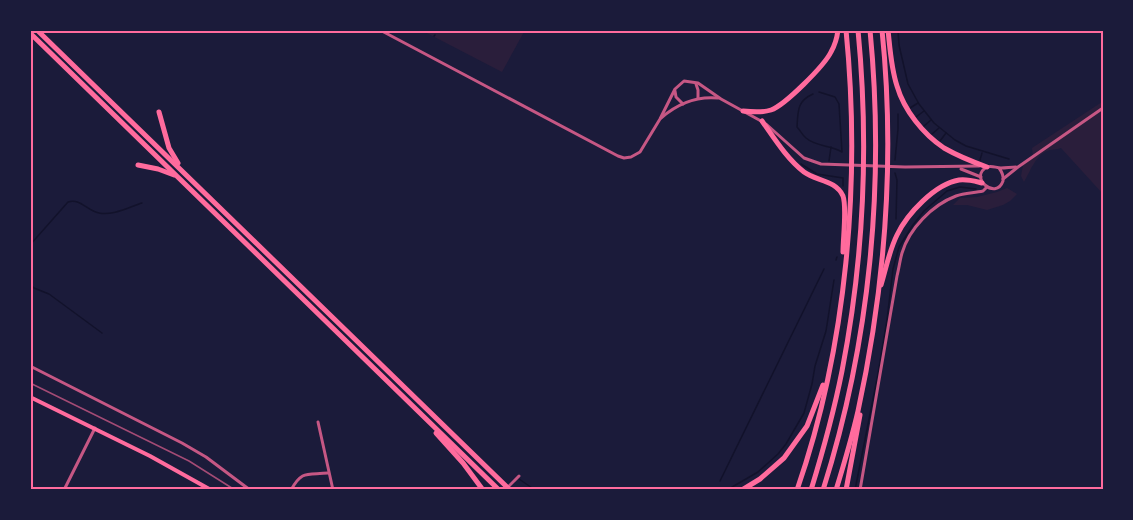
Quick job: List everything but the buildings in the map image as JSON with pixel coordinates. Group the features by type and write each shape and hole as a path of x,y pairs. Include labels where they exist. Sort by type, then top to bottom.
{"highway":[{"path":"37,30 510,490"},
{"path":"743,111 767,111 785,101 827,59 832,51 838,30"},
{"path":"797,490 812,448 835,343 844,276 850,208 852,142 846,30"},
{"path":"811,490 842,372 861,236 864,127 858,30"},
{"path":"823,490 835,454 852,376 870,260 875,142 870,30"},
{"path":"836,490 863,385 877,301 886,211 888,144 882,30"},
{"path":"888,30 896,84 905,105 914,118 943,147 987,167"},
{"path":"30,33 497,488"},
{"path":"159,112 171,152 188,176"},
{"path":"762,121 799,168 832,185 842,194 844,276"},
{"path":"138,165 158,169 179,178"},
{"path":"877,301 894,241 912,213 929,196 948,184 971,180 983,183"},
{"path":"742,490 760,479 784,458 807,426 835,343"},
{"path":"846,490 860,416 863,385"},
{"path":"413,406 458,457 483,490"},
{"path":"501,481 516,490"}],"main road":[{"path":"30,397 185,474 211,490"}],"street":[{"path":"380,30 620,157 631,157 639,153 675,89 684,81 695,82 762,121 804,158 817,164 956,168 1018,167"},
{"path":"695,82 699,93 697,99"},
{"path":"675,89 676,97 683,104"},
{"path":"660,119 674,108 697,99 705,97 721,99"},
{"path":"956,168 970,172 983,183 997,188 1003,179 1018,167 1103,108"},
{"path":"860,490 897,276 906,243 932,209 958,195 983,191 983,171 987,167"},
{"path":"999,168 1003,179"},
{"path":"30,366 182,443 206,457 250,490"},
{"path":"318,422 333,490"},
{"path":"64,490 95,428"},
{"path":"291,490 300,476 328,473"},
{"path":"505,490 519,476"}],"shaded area":[{"path":"421,30 525,30 502,72"},
{"path":"1102,102 1103,194 1061,148 1043,153 1024,182 1021,176 1023,165 1033,158 1032,148"},
{"path":"1007,188 1017,194 1003,205 987,210 967,205 953,205 960,198 977,197"}],"waterway":[{"path":"898,30 908,84 919,104 934,123 966,146 1009,159"},
{"path":"813,94 801,103 797,127 810,141 842,152 839,104 835,97 819,92"},
{"path":"910,108 918,103"},
{"path":"916,117 924,111"},
{"path":"895,160 898,114"},
{"path":"924,126 931,120"},
{"path":"932,134 939,128"},
{"path":"940,141 946,133"},
{"path":"829,161 831,147"},
{"path":"980,160 982,153"},
{"path":"801,164 817,174 843,178 843,186"},
{"path":"895,173 897,180 896,219"},
{"path":"855,490 878,374 893,269 899,247 924,211 947,191 960,187 976,189"},
{"path":"30,245 68,202 77,202 95,212 104,214 142,203"},
{"path":"720,481 824,269"},
{"path":"727,490 758,472 778,454 804,413 826,331 834,280"},
{"path":"30,284 49,294 102,333"},
{"path":"519,479 535,490"}],"railway":[{"path":"30,383 189,461 235,490"}]}
